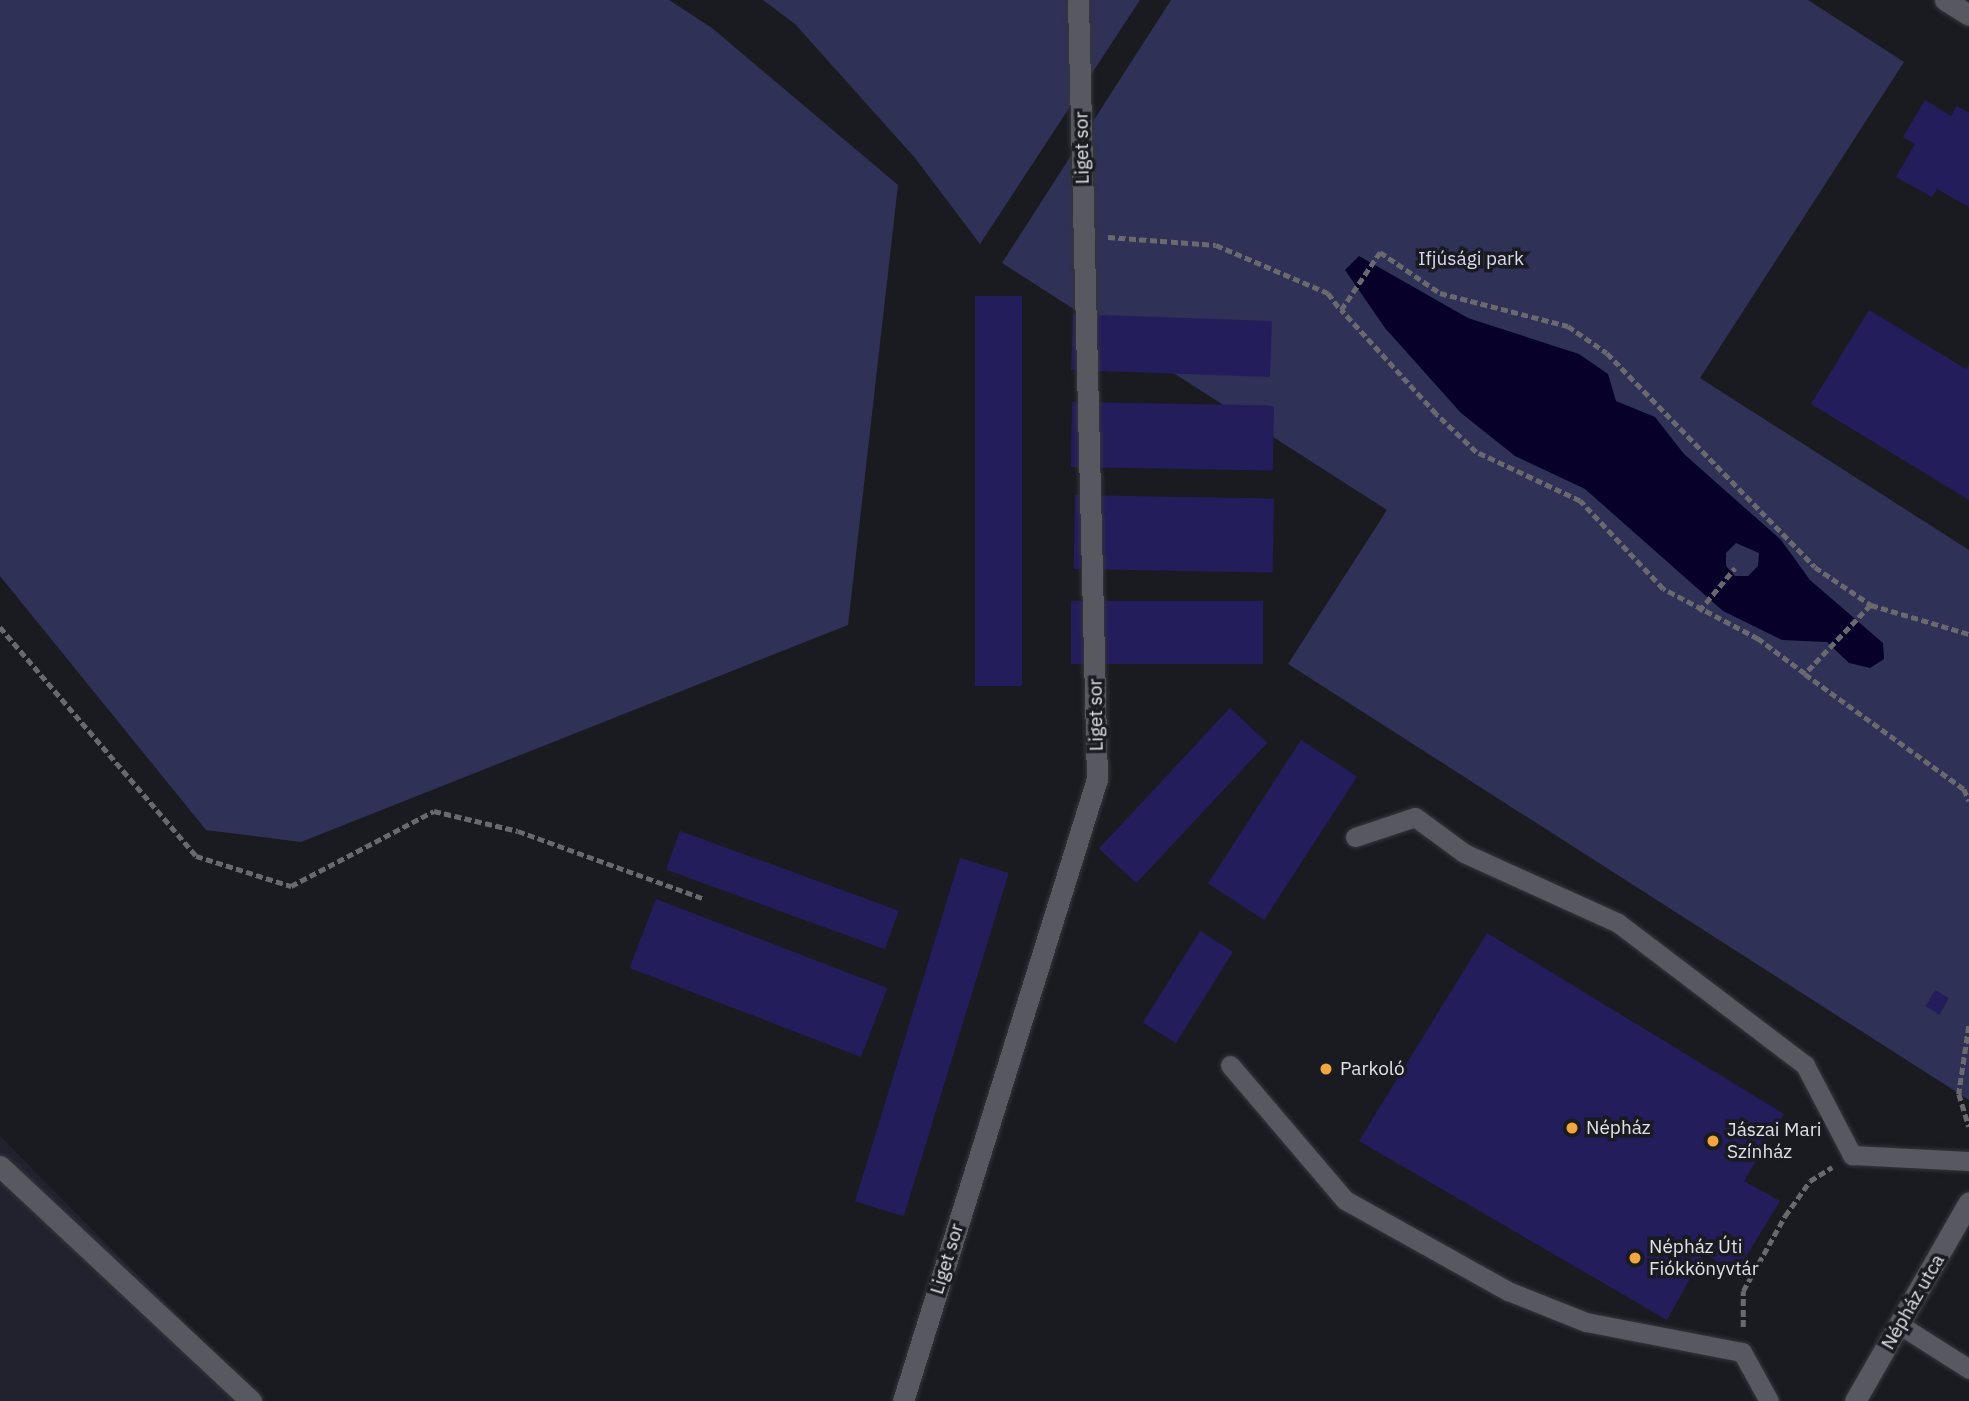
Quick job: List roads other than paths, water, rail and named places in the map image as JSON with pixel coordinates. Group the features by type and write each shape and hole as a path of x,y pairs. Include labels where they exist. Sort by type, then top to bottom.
{"street":[{"name":"Liget sor","path":"903,1401 1097,779 1079,0"},
{"path":"0,1167 251,1401"},
{"name":"Népház utca","path":"1855,1401 1969,1202"}],"lane":[{"path":"1354,837 1415,817 1464,853 1618,923 1751,1017 1805,1065 1852,1155 1969,1161"},
{"path":"1230,1065 1345,1200 1508,1291 1586,1322 1742,1352 1769,1401"},
{"path":"1900,1325 1969,1369"}],"place":[{"name":"Parkoló","path":"1326,1069"},
{"name":"Népház","path":"1572,1128"},
{"name":"Jászai Mari Színház","path":"1713,1141"},
{"name":"Népház Úti Fiókkönyvtár","path":"1635,1258"}],"park label":[{"name":"Ifjúsági park","path":"1471,259"}]}
